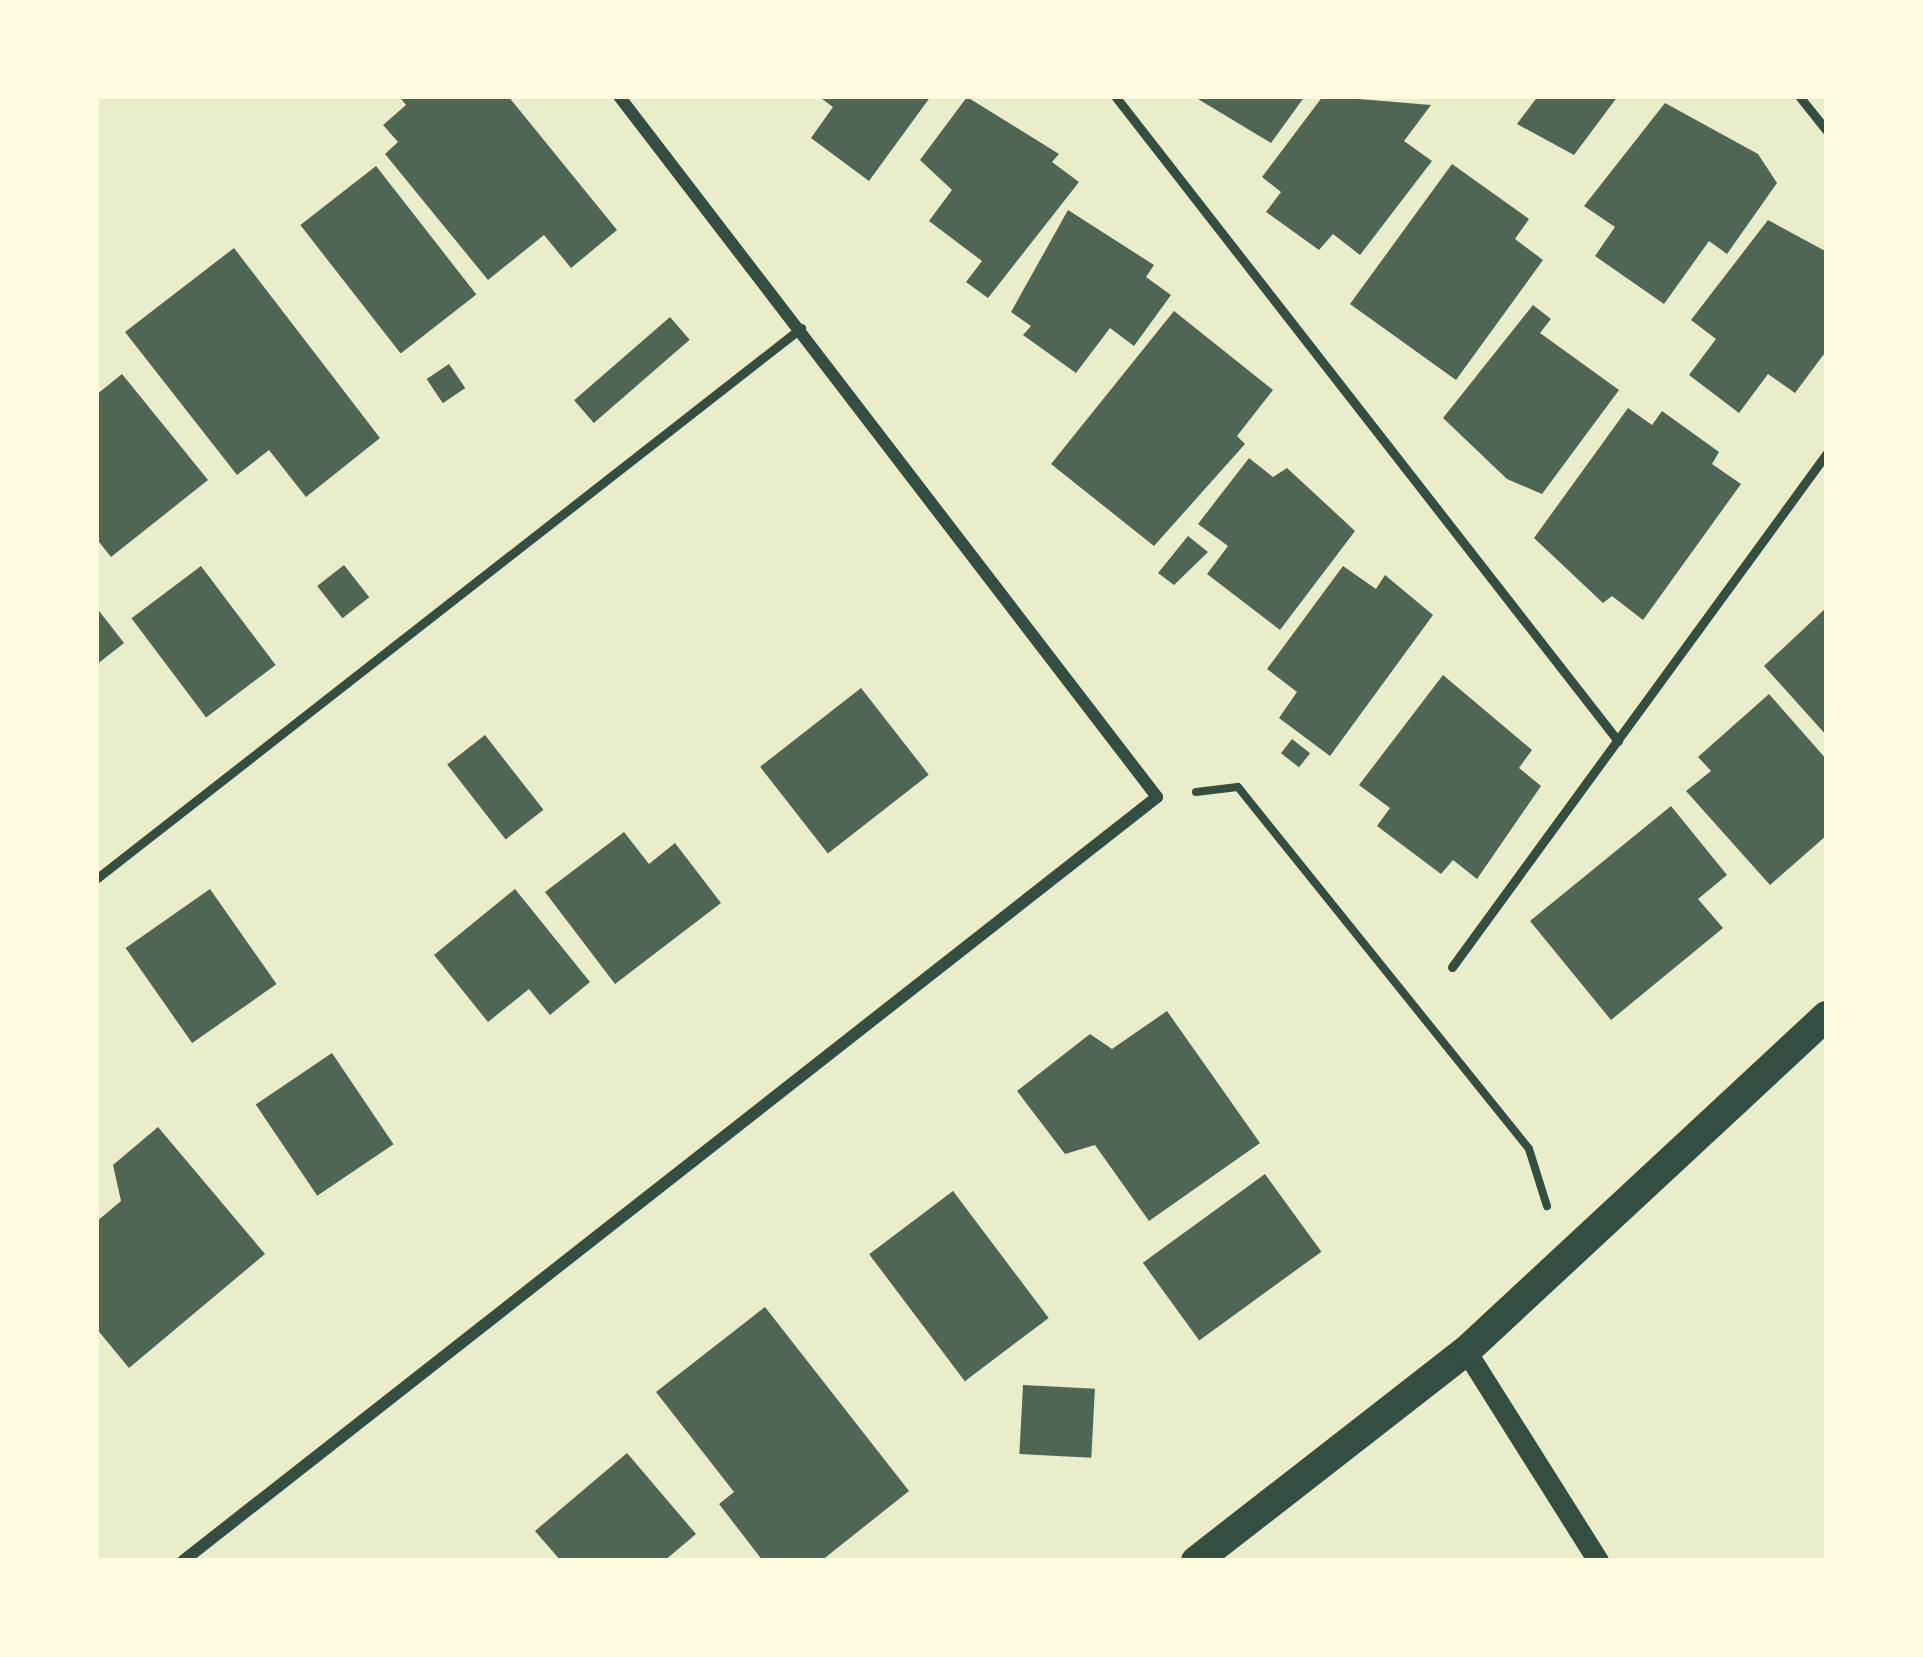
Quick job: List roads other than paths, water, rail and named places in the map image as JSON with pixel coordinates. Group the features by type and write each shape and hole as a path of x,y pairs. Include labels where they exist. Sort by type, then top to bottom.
{"main road":[{"path":"1196,1561 1466,1351 1827,1016"}],"street":[{"path":"183,1561 1157,797 620,96"},
{"path":"1466,1351 1598,1561"}],"lane":[{"path":"1115,96 1618,741"},
{"path":"1799,96 1827,131"},
{"path":"96,879 802,328"},
{"path":"1452,967 1827,453"}]}
